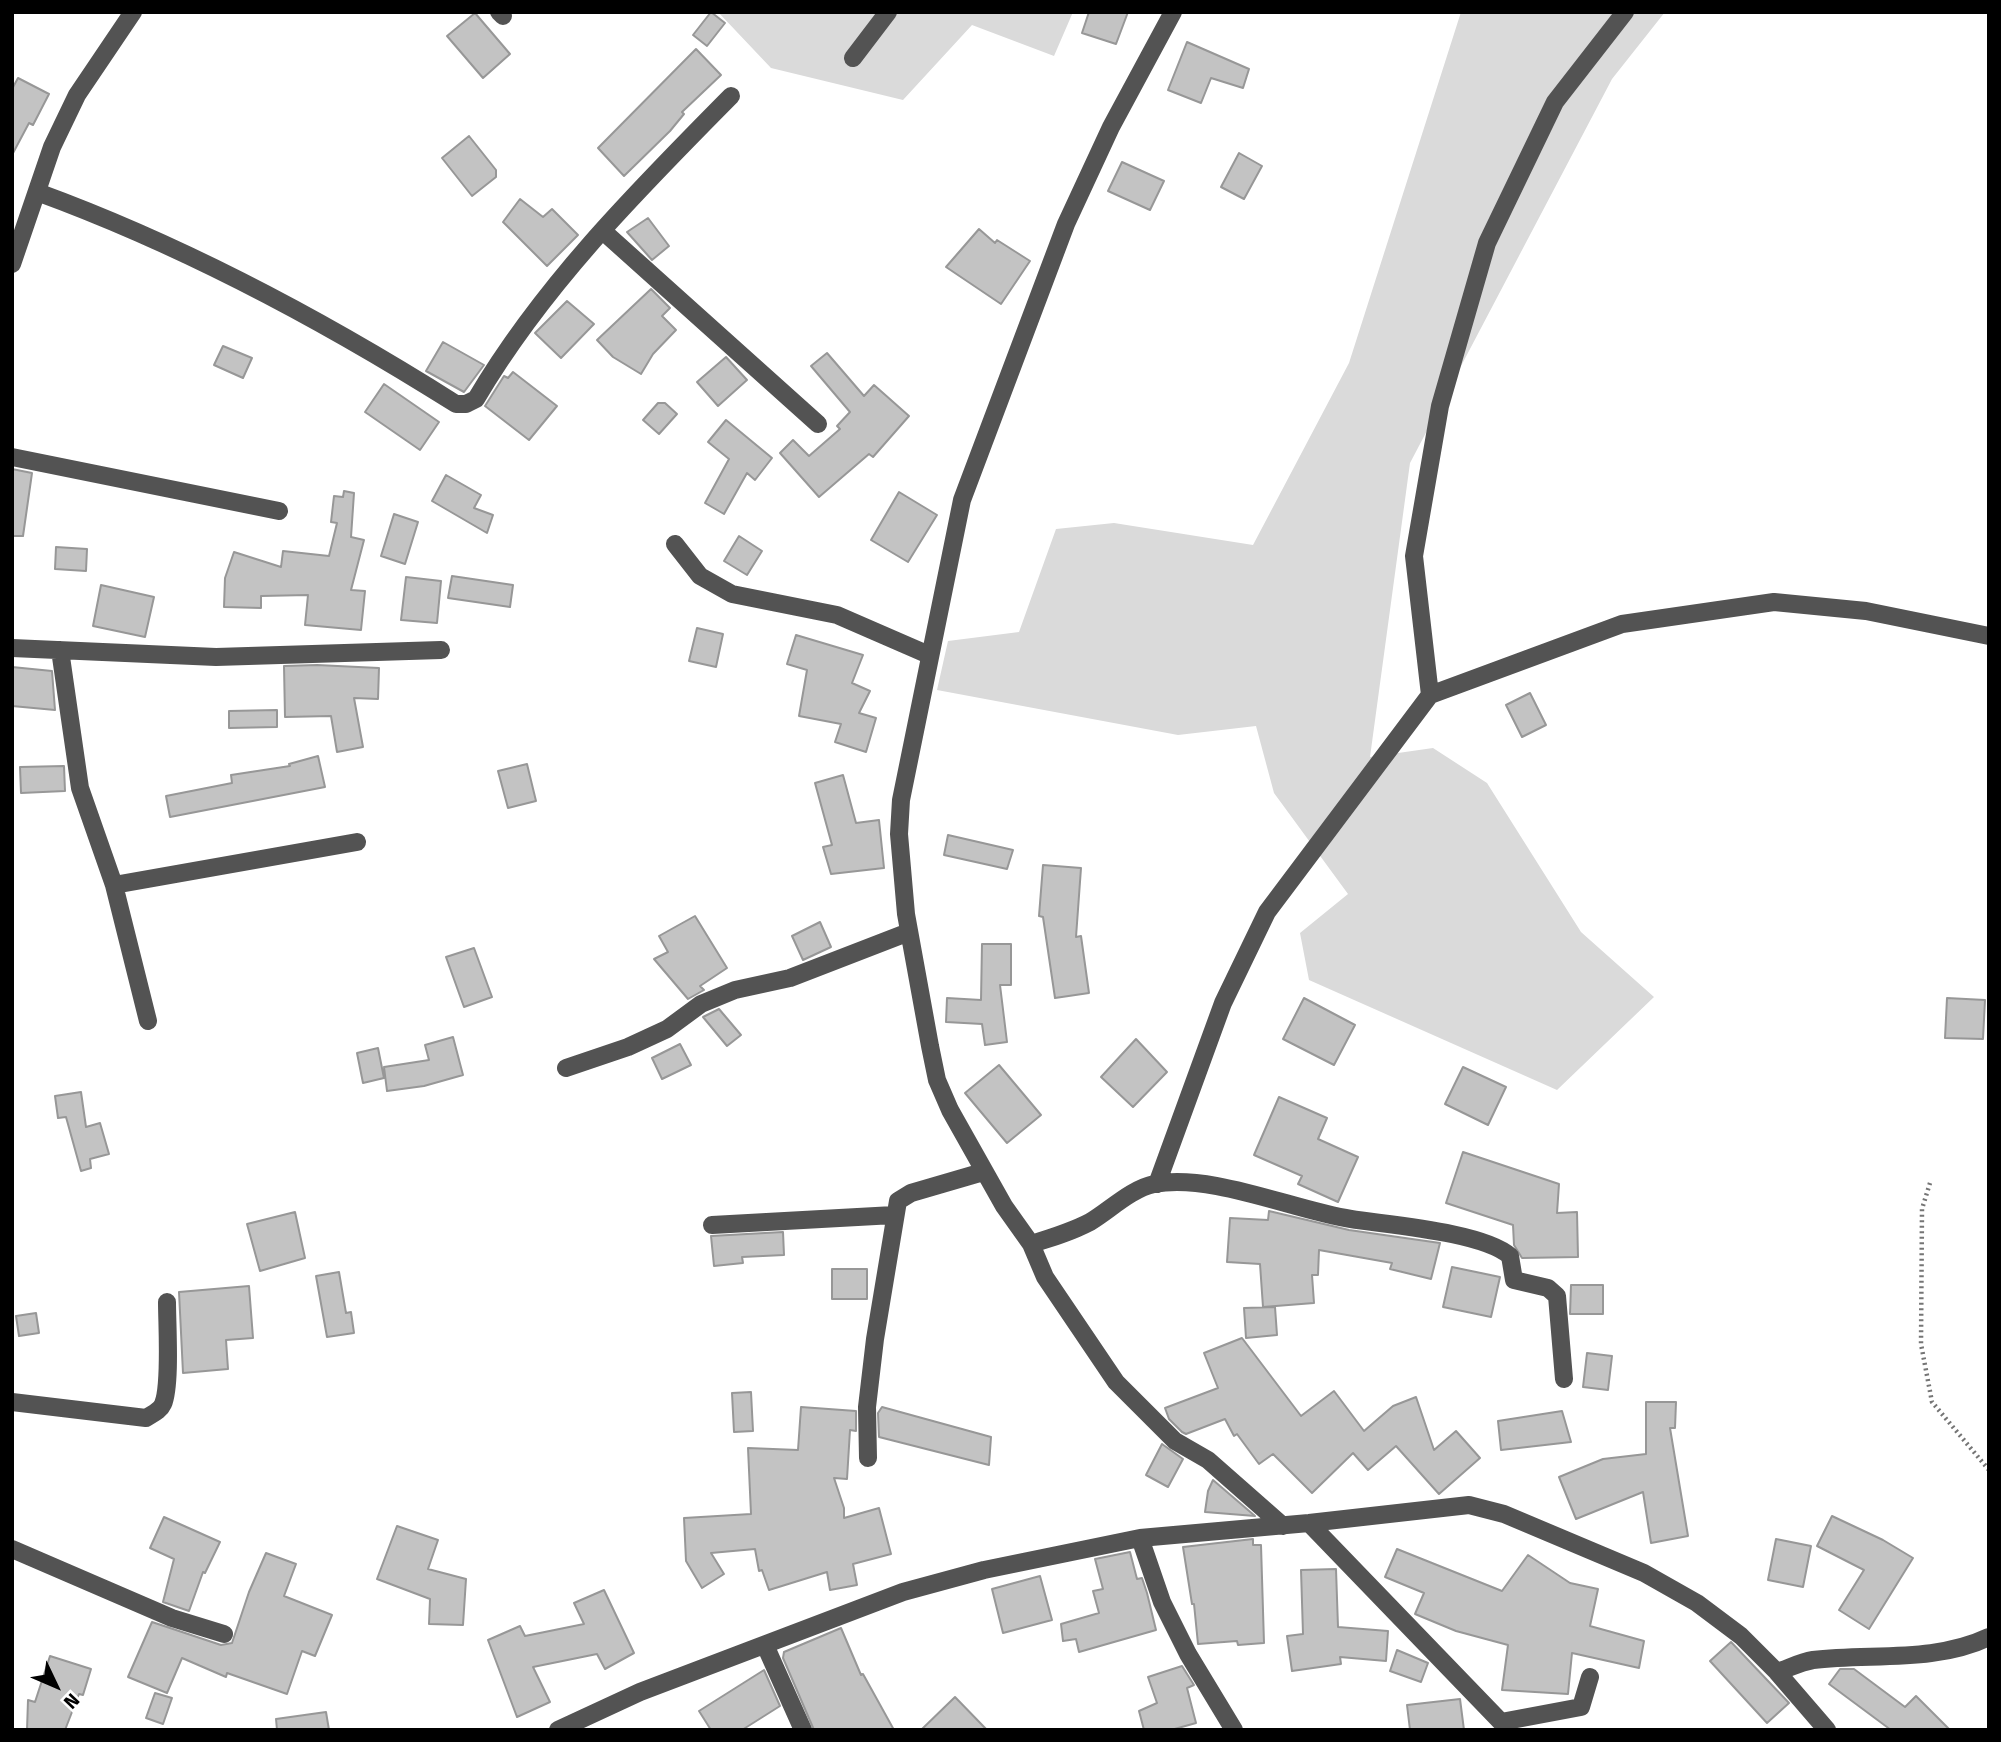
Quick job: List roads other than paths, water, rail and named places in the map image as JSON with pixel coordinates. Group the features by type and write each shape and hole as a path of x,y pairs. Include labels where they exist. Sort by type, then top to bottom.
{"street":[{"path":"12,264 52,147 77,95 133,12"},
{"path":"853,58 888,12"},
{"path":"1173,12 1111,127 1066,224 962,500 929,655 901,811 902,872 909,932 937,1080 950,1111 984,1172 1031,1244 1051,1287 1116,1381 1175,1441 1228,1475 1283,1526"},
{"path":"1430,695 1413,556 1440,405 1487,243 1555,102 1625,12"},
{"path":"37,192 111,219 207,263 305,314 456,404 467,404 476,399 537,307 657,171 731,96"},
{"path":"604,232 818,424"},
{"path":"12,457 279,511"},
{"path":"675,544 700,576 732,594 837,615 929,655"},
{"path":"1157,1184 1223,1003 1266,912 1430,695 1622,624 1774,602 1866,611 1989,636"},
{"path":"12,648 216,657 441,650"},
{"path":"60,650 80,788 114,885 148,1021"},
{"path":"114,885 357,842"},
{"path":"566,1068 657,1034 701,1004 735,990 790,978 909,932"},
{"path":"868,1458 867,1407 898,1200 911,1193 984,1172"},
{"path":"1031,1244 1073,1231 1148,1186 1172,1182 1234,1190 1350,1219 1390,1222 1481,1242 1504,1250 1510,1256 1514,1280 1548,1288 1557,1296 1564,1380"},
{"path":"712,1225 894,1215"},
{"path":"12,1402 146,1418 158,1411 166,1388 167,1302"},
{"path":"558,1730 640,1692 903,1592 1048,1555 1140,1538 1283,1526 1469,1504 1504,1514 1644,1573 1665,1585 1741,1636 1777,1672 1827,1730"},
{"path":"1309,1523 1506,1726 1581,1707 1590,1677"},
{"path":"1140,1538 1161,1602 1188,1654 1234,1730"},
{"path":"12,1549 172,1618 225,1634"},
{"path":"1777,1672 1811,1660 1920,1654 1970,1646 1989,1637"},
{"path":"765,1645 803,1730"}]}
